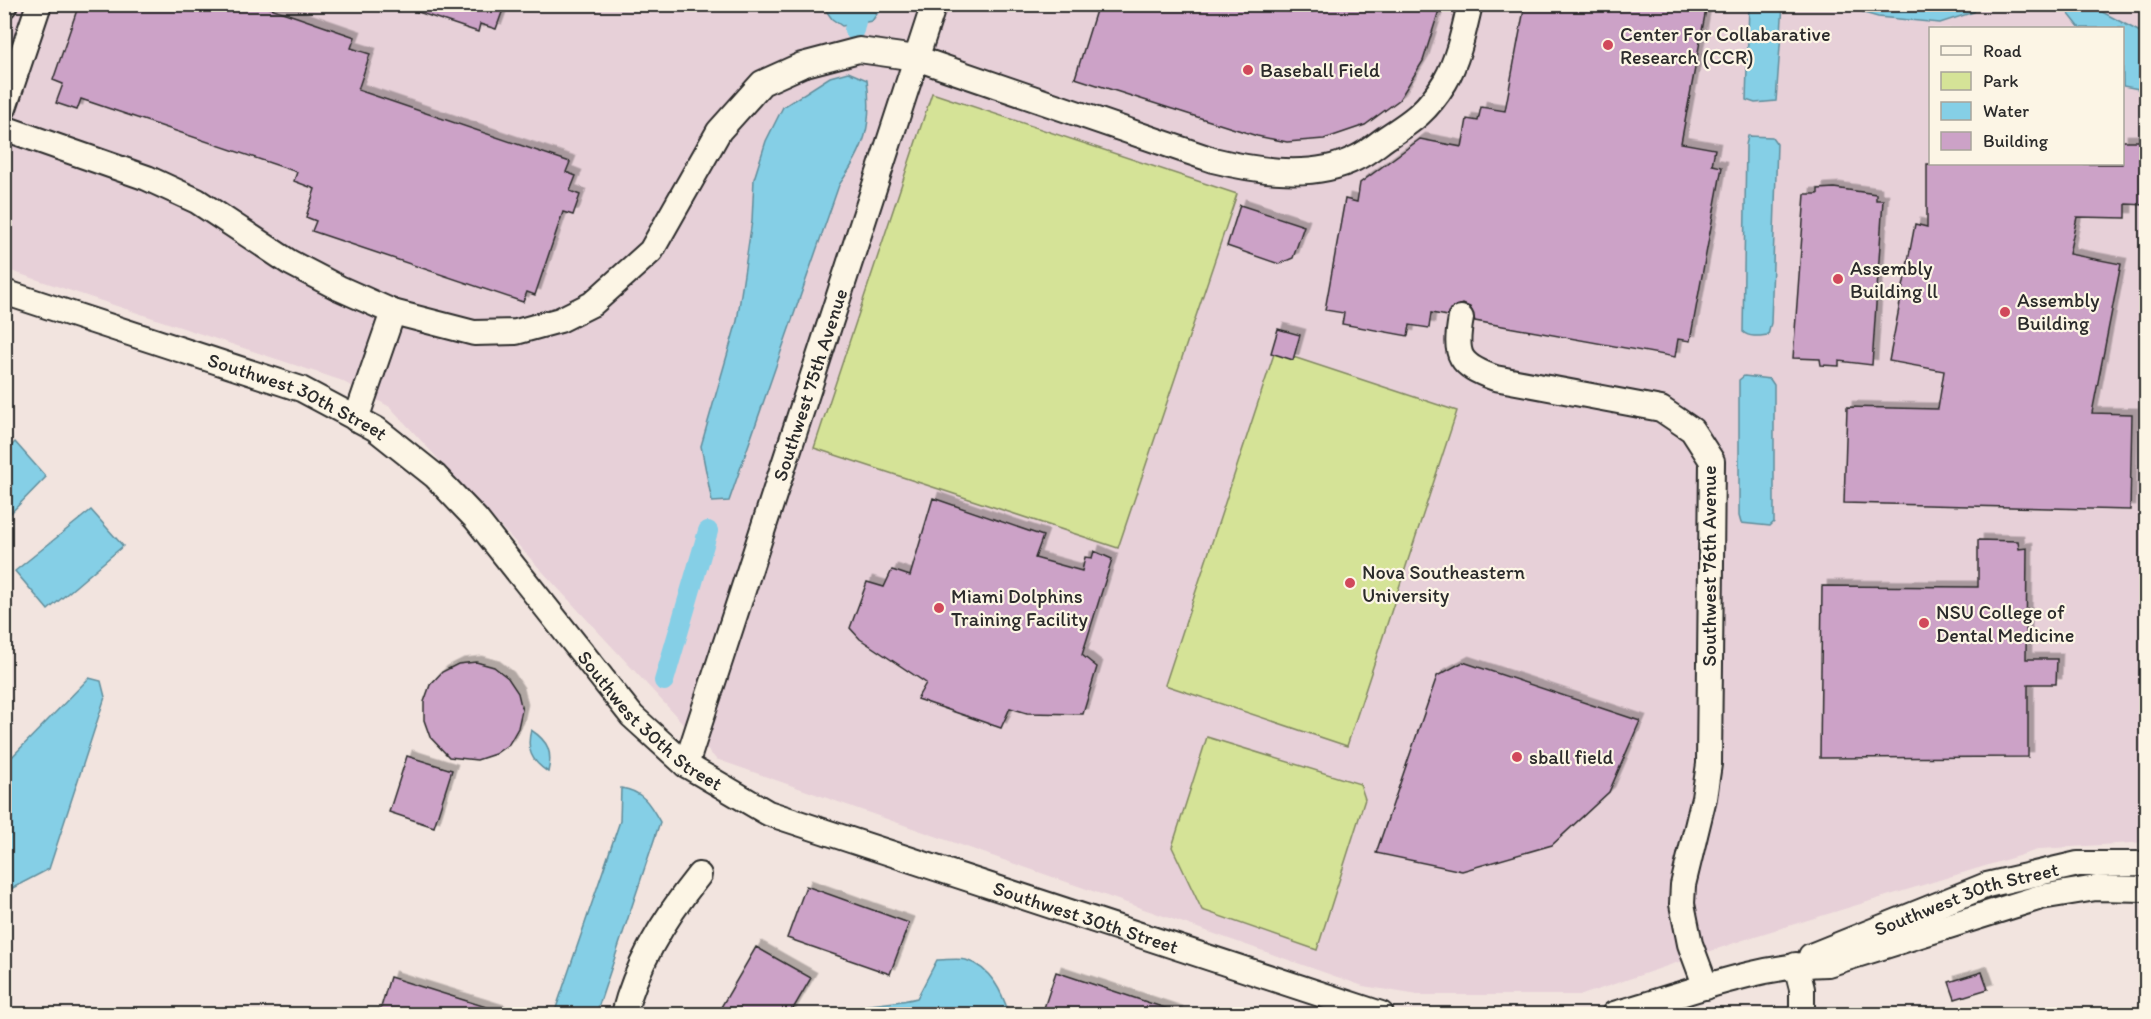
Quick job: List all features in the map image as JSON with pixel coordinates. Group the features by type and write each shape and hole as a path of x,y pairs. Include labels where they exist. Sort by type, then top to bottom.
{"street":[{"path":"4,108 39,4"},
{"name":"Southwest 75th Avenue","path":"686,765 934,4"},
{"path":"4,128 147,178 198,201 289,262 393,312 474,333 516,332 560,320 592,304 651,251 719,131 762,83 802,64 859,50 916,58 1213,160 1251,170 1286,173 1332,166 1355,159 1422,114 1446,80 1462,38 1470,4"},
{"name":"Southwest 30th Street","path":"4,292 301,389 376,429 435,476 476,519 632,716 686,765 768,813 1363,1013"},
{"path":"356,419 393,312"},
{"name":"Southwest 76th Avenue","path":"1461,318 1456,342 1461,357 1473,370 1496,378 1660,408 1692,430 1712,461 1709,764 1704,798 1683,885 1682,904 1690,944 1706,987"},
{"name":"Southwest 30th Street","path":"1796,965 1821,950 1987,885 2078,864 2146,864"},
{"path":"624,1014 628,998 650,948 671,910 699,875"},
{"name":"Southwest 30th Street","path":"1614,1014 1706,987 1796,965 1828,964 2041,897 2096,888 2146,890"},
{"path":"1796,965 1802,989 1802,1014"}],"shaded area":[{"name":"Nova Southeastern University","path":"5,5 2146,5 2146,842 2041,849 1755,936 1582,995 1418,995 1363,986 716,759 390,407 340,380 5,269"}],"green space":[{"path":"932,93 1237,194 1118,548 814,448"},
{"path":"1275,351 1457,411 1347,746 1165,685"},
{"path":"1207,737 1360,784 1365,799 1317,950 1202,910 1172,847"}],"water":[{"path":"883,4 872,21 842,26 832,19 822,5"},
{"path":"1749,5 1783,5 1776,101 1755,103 1746,100"},
{"path":"1854,5 1978,5 1974,12 1940,23 1878,17 1864,13"},
{"path":"2066,5 2089,5 2146,35 2146,94 2139,89 2124,86 2124,27 2079,27 2065,9"},
{"path":"848,72 867,80 869,110 865,136 855,159 839,185 729,501 712,502 701,446 737,321 752,221 754,179 766,141 783,107 830,77"},
{"path":"1748,136 1772,137 1777,144 1771,323 1768,335 1758,336 1743,332"},
{"path":"1744,376 1770,379 1774,385 1774,522 1770,526 1741,523 1739,516 1739,380"},
{"path":"15,442 46,477 5,519 5,452"},
{"path":"91,510 123,546 48,610 15,571"},
{"path":"89,678 101,681 105,697 49,869 5,892 5,764"},
{"path":"531,730 542,738 548,748 550,759 548,772 537,763 531,754 529,743"},
{"path":"621,788 640,795 649,804 660,822 596,1014 554,1014 620,821"},
{"path":"937,960 966,960 982,969 999,989 1009,1014 837,1014 856,1007 917,998"}],"building":[{"path":"79,4 259,4 355,37 351,48 370,54 358,90 570,162 566,172 576,176 570,191 580,195 573,215 563,212 535,295 527,292 523,302 312,231 316,221 306,217 315,189 294,181 297,172 81,99 77,110 56,103 63,84 53,80"},
{"path":"403,4 505,4 496,29 480,24 478,32 403,7"},
{"name":"Baseball Field","path":"1098,4 1441,4 1423,61 1399,100 1365,125 1324,139 1287,142 1257,136 1075,78"},
{"path":"1525,4 1707,4 1681,143 1715,149 1712,165 1722,167 1690,341 1678,339 1675,357 1475,321 1470,307 1463,304 1450,309 1447,316 1431,313 1429,328 1410,325 1408,336 1342,324 1344,313 1325,310 1345,199 1357,202 1360,183 1420,139 1462,147 1467,119 1478,121 1481,107 1505,111"},
{"name":"Assembly Building","path":"2124,141 2146,141 2146,205 2126,204 2126,218 2077,217 2069,254 2121,264 2092,413 2132,414 2130,510 1844,503 1847,407 1938,409 1944,371 1889,361 1915,224 1927,227 1927,164 2124,165"},
{"name":"Assembly Building ll","path":"1834,188 1876,194 1876,200 1883,200 1872,365 1839,361 1839,366 1821,365 1820,359 1793,358 1805,194 1818,194 1818,189"},
{"path":"1240,205 1304,226 1293,258 1279,264 1227,246"},
{"path":"1278,329 1300,335 1293,360 1271,353"},
{"path":"933,498 1043,536 1035,558 1082,571 1085,557 1092,558 1094,551 1112,559 1082,655 1097,667 1083,714 1027,713 1010,708 1001,728 917,699 926,683 860,639 850,628 867,582 884,587 892,570 910,576"},
{"name":"NSU College of Dental Medicine","path":"1978,540 2018,541 2019,549 2027,548 2026,659 2057,659 2056,684 2028,684 2028,757 1820,758 1822,586 1978,587"},
{"path":"476,662 494,667 508,678 518,693 522,710 518,728 509,744 495,754 477,760 449,757 430,737 424,720 424,702 430,685 442,672 458,664"},
{"name":"sball field","path":"1463,662 1640,721 1609,792 1552,845 1462,871 1376,853 1437,676"},
{"path":"407,756 452,770 434,827 389,812"},
{"path":"806,886 909,923 890,974 787,938"},
{"path":"756,947 811,978 790,1014 717,1014"},
{"path":"1056,972 1177,1012 1176,1014 1042,1014"},
{"path":"1982,972 1988,989 1955,999 1949,982"},
{"path":"390,977 499,1011 498,1014 379,1014"}],"waterway":[{"path":"854,30 860,4"},
{"path":"664,681 708,531"}],"place":[{"name":"Center For Collabarative Research (CCR)","path":"1608,45"},
{"name":"Baseball Field","path":"1248,70"},
{"name":"Assembly Building ll","path":"1838,279"},
{"name":"Assembly Building","path":"2005,312"},
{"name":"Nova Southeastern University","path":"1350,583"},
{"name":"Miami Dolphins Training Facility","path":"939,608"},
{"name":"NSU College of Dental Medicine","path":"1924,623"},
{"name":"sball field","path":"1517,757"}]}
